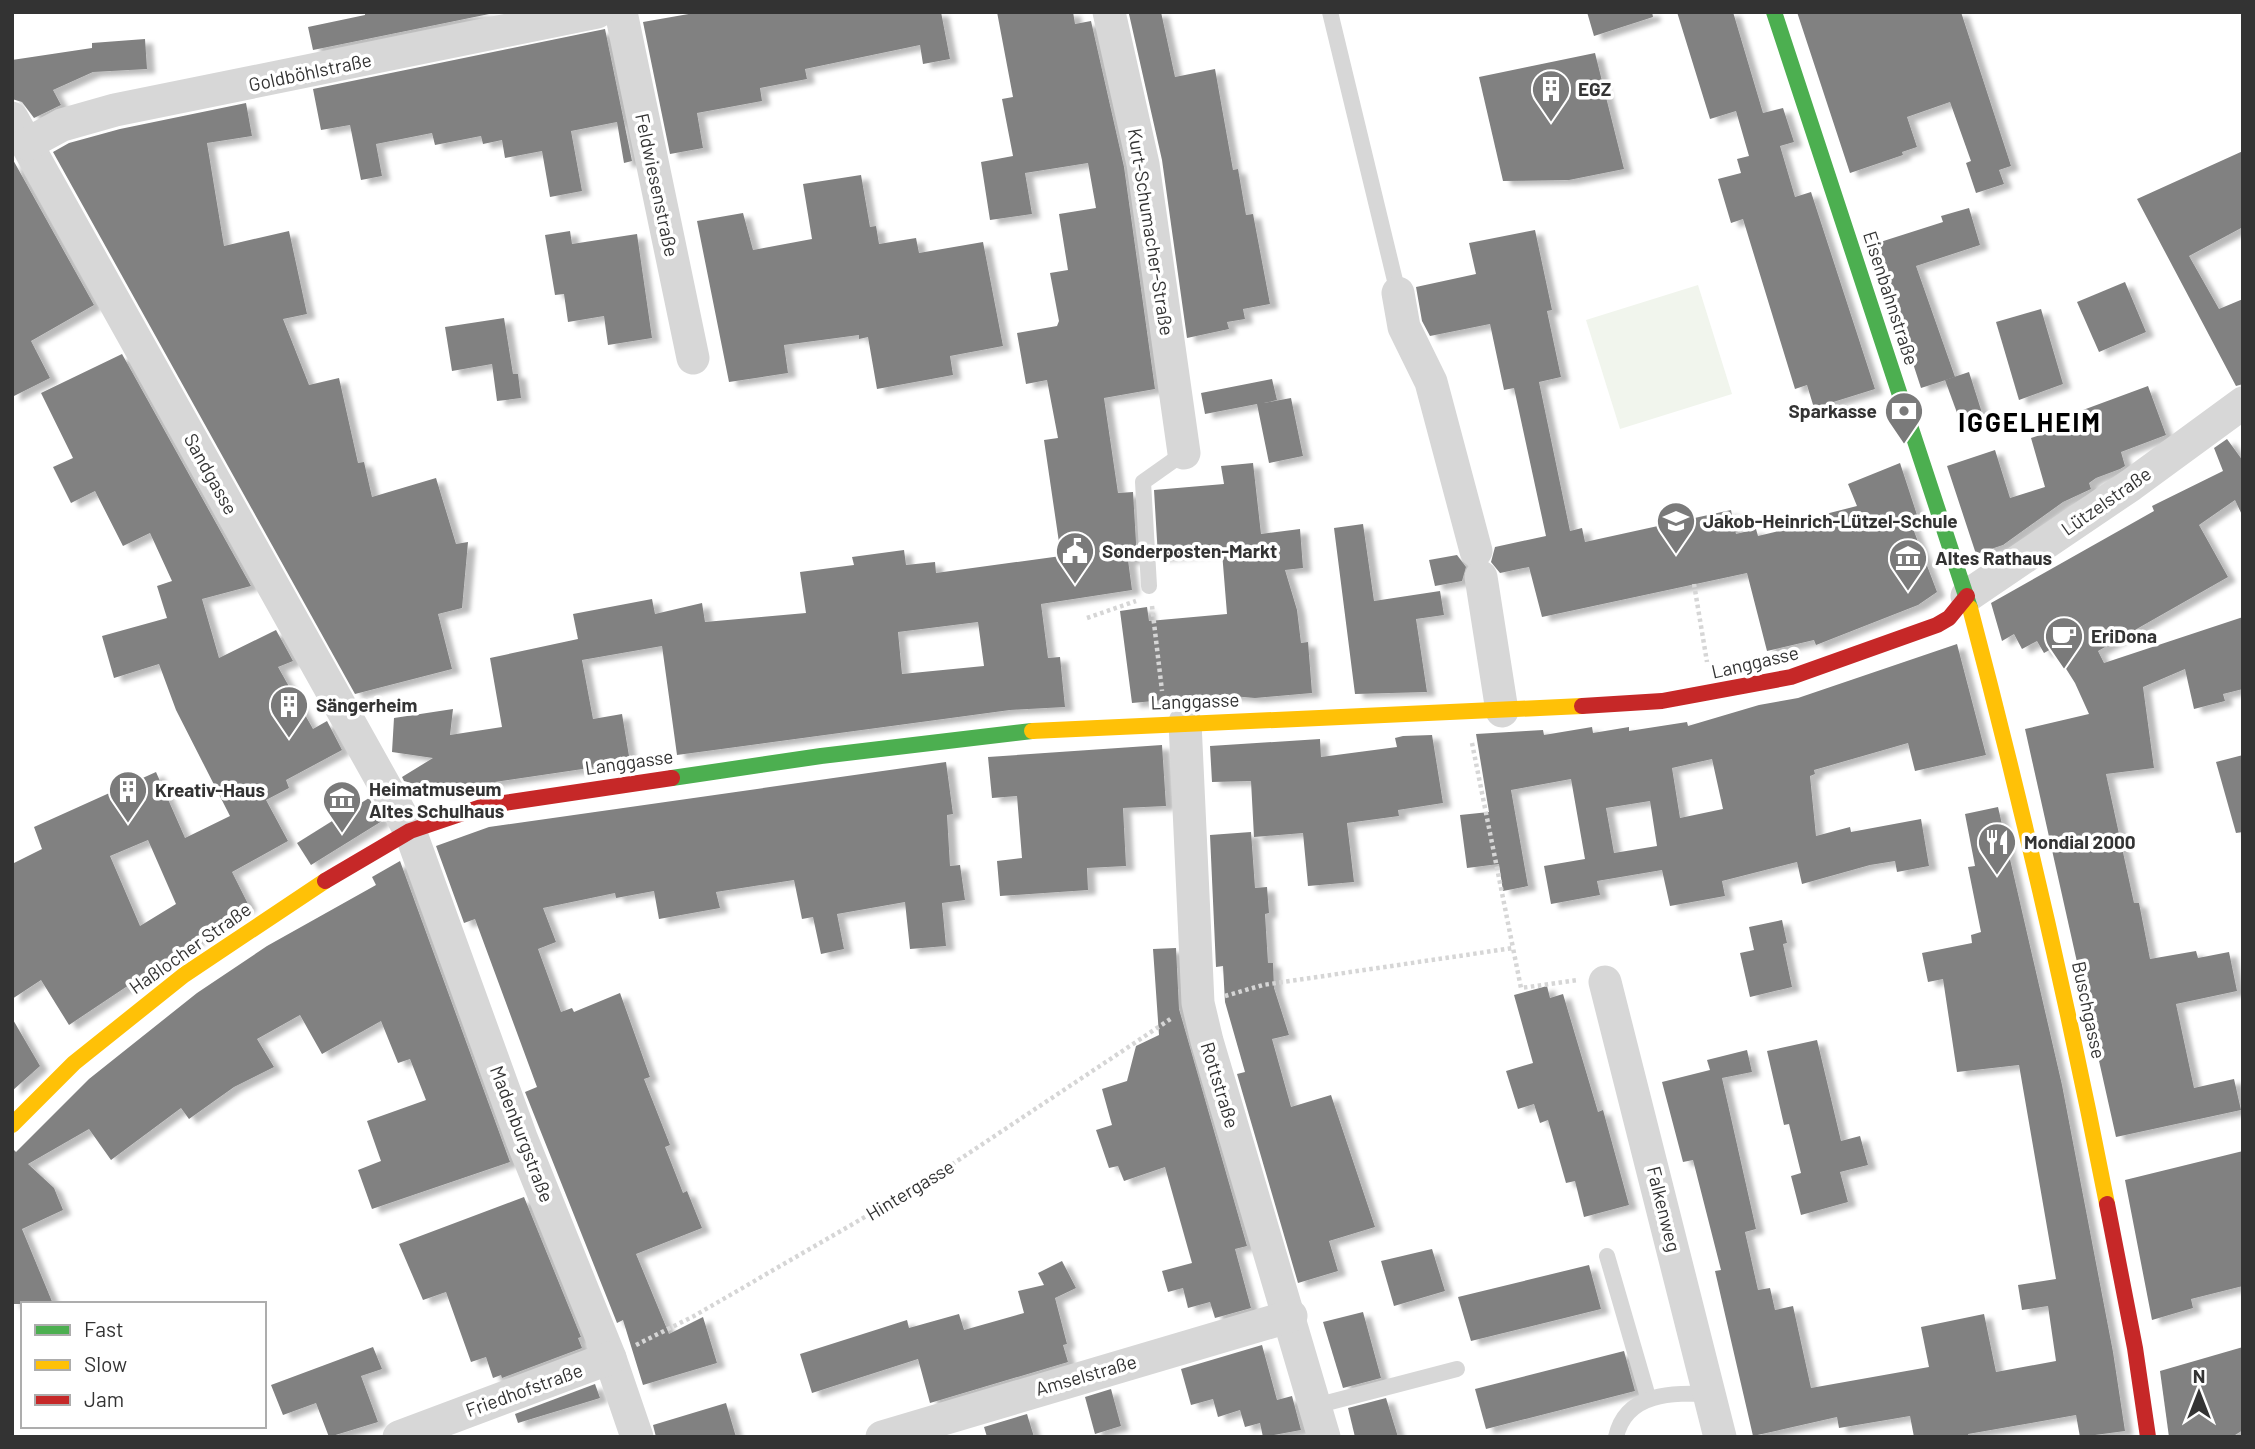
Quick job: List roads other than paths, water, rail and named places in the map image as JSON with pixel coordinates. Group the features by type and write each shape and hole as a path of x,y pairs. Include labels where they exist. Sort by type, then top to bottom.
{"main road":[{"name":"Eisenbahnstraße","path":"1774,12 1967,597"},
{"name":"Langgasse","path":"410,831 443,817 525,798 1013,732 1176,722 1503,712 1662,701 1791,677 1937,625 1949,618 1967,597"},
{"name":"Buschgasse","path":"1967,597 2057,957 2114,1234 2148,1437"},
{"name":"Haßlocher Straße","path":"12,1125 74,1063 174,983 367,854 410,831"}],"street":[{"name":"Goldböhlstraße","path":"19,131 62,125 115,110 597,12"},
{"name":"Feldwiesenstraße","path":"621,12 693,358"},
{"name":"Kurt-Schumacher-Straße","path":"1109,12 1143,164 1184,453"},
{"name":"Sandgasse","path":"19,131 410,831"},
{"path":"1398,293 1404,327 1431,382 1478,564 1503,712"},
{"name":"Lützelstraße","path":"1967,597 2131,485 2243,404"},
{"name":"Rottstraße","path":"1176,722 1198,1003 1206,1041 1291,1316 1320,1422"},
{"name":"Madenburgstraße","path":"410,831 522,1140 611,1358 637,1437"},
{"name":"Falkenweg","path":"1605,982 1720,1437"},
{"name":"Amselstraße","path":"882,1437 970,1423 1291,1316"},
{"name":"Friedhofstraße","path":"399,1437 611,1358"}],"lane":[{"path":"1330,12 1398,293"},
{"path":"1150,591 1143,482 1184,453"},
{"path":"1607,1256 1648,1397"},
{"path":"1320,1422 1457,1370"},
{"path":"1616,1437 1630,1410 1648,1397 1675,1393 1711,1394"}],"place":[{"name":"EGZ","path":"1551,123"},
{"name":"Sparkasse","path":"1904,445"},
{"name":"Jakob-Heinrich-Lützel-Schule","path":"1676,555"},
{"name":"Sonderposten-Markt","path":"1075,585"},
{"name":"Altes Rathaus","path":"1908,592"},
{"name":"EriDona","path":"2064,670"},
{"name":"Sängerheim","path":"289,739"},
{"name":"Kreativ-Haus","path":"128,824"},
{"name":"Heimatmuseum Altes Schulhaus","path":"342,834"},
{"name":"Mondial 2000","path":"1997,876"}],"district":[{"name":"IGGELHEIM","path":"2030,423"}]}
